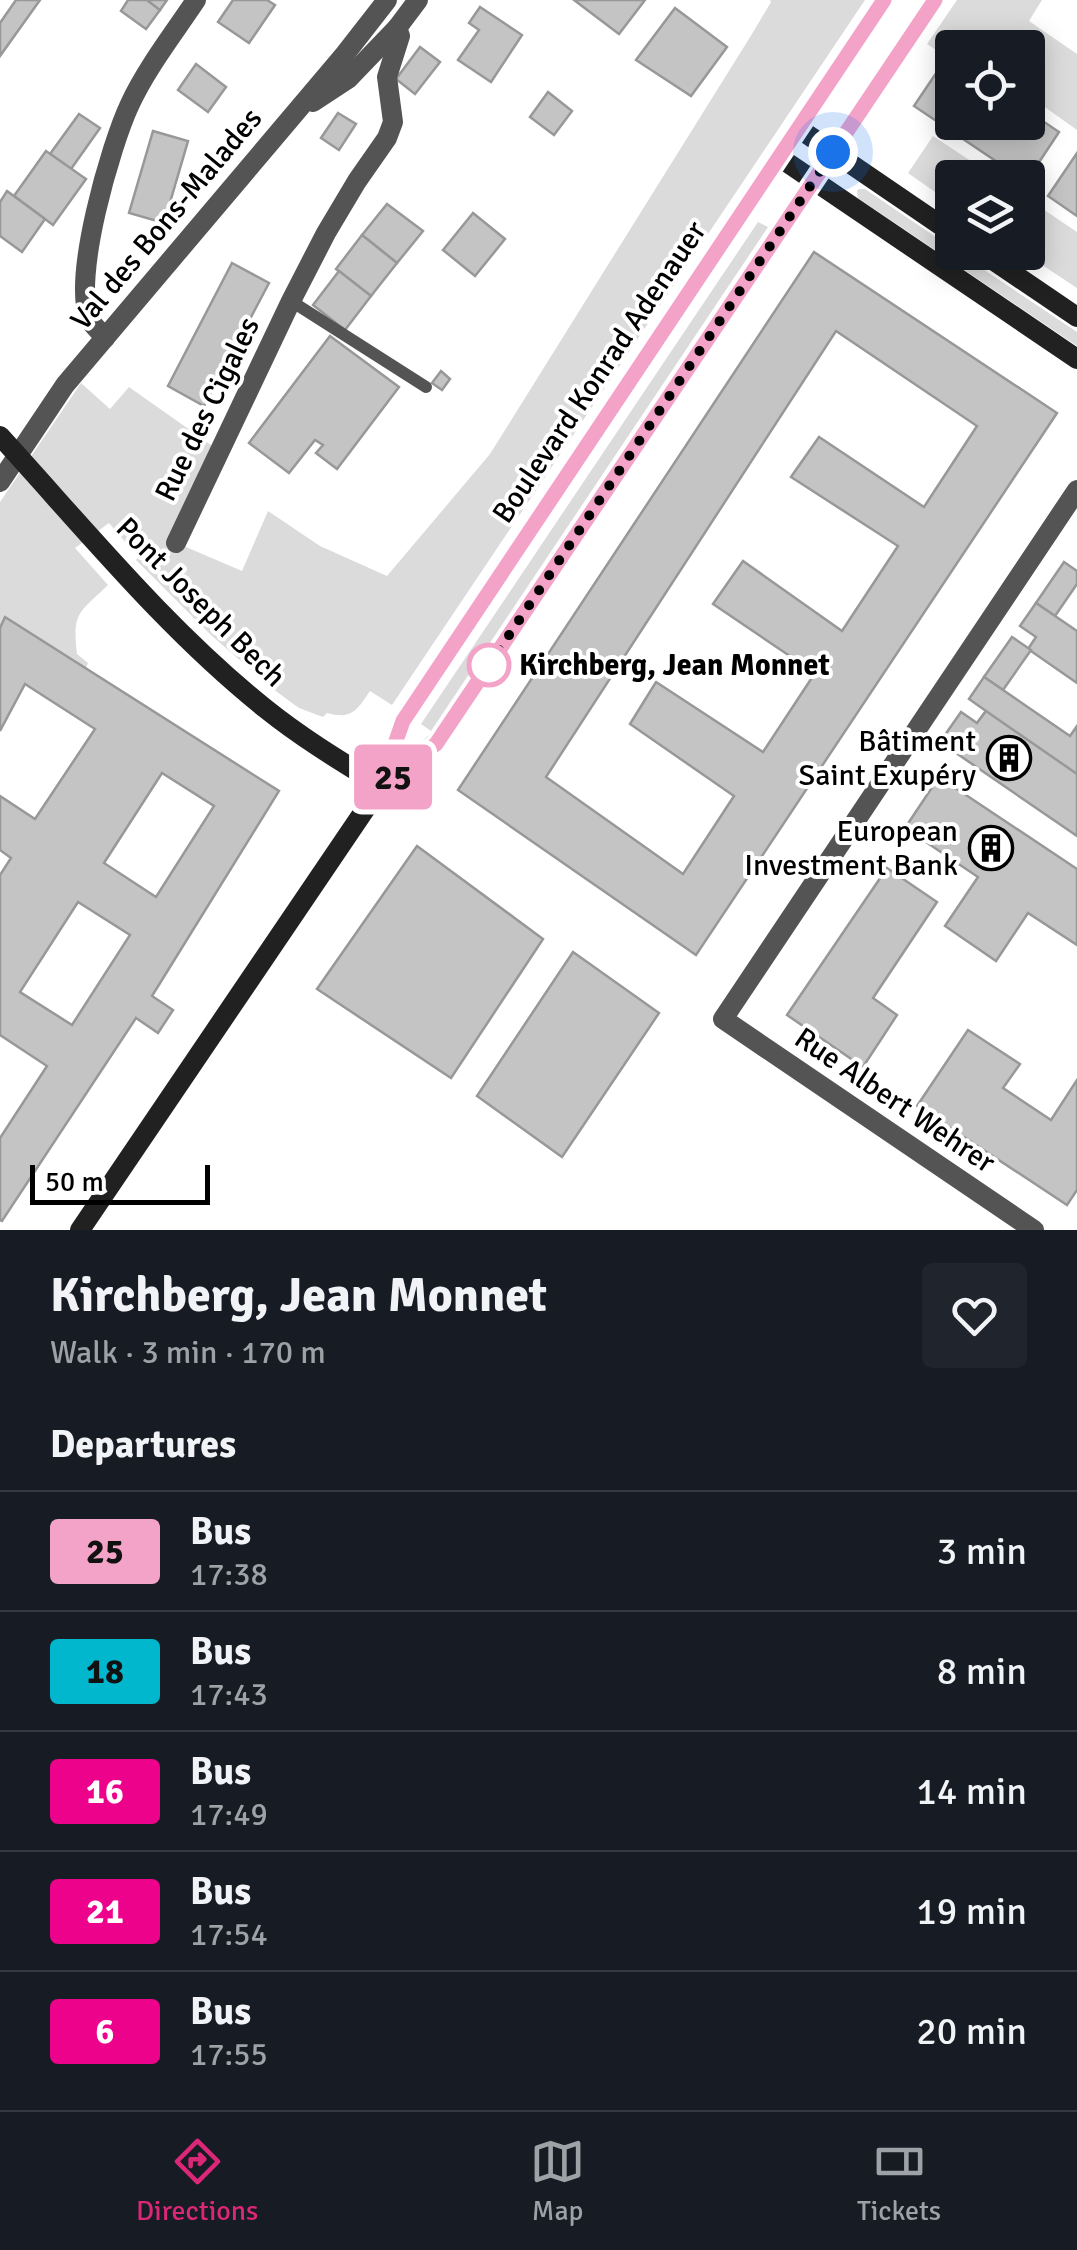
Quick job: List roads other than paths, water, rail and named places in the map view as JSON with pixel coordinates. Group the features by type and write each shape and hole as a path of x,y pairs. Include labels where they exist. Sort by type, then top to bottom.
{"main road":[{"name":"Boulevard Konrad Adenauer","path":"80,1230 380,786 403,721 884,0"},
{"name":"Boulevard Konrad Adenauer","path":"380,786 436,744 935,0"},
{"path":"798,128 935,221"},
{"path":"779,158 1077,359"},
{"path":"1008,270 1077,317"},
{"name":"Pont Joseph Bech","path":"0,436 189,638 265,708 380,786"}],"street":[{"path":"105,338 90,320 85,298 102,180 130,102 196,0"},
{"name":"Val des Bons-Malades","path":"0,482 65,385 386,0"},
{"name":"Rue des Cigales","path":"294,115 348,79 418,0"},
{"name":"Rue des Cigales","path":"176,543 291,302 334,220 387,138 392,122 387,77 400,36 397,28"},
{"name":"Rue Albert Wehrer","path":"1034,1230 722,1019 1077,490"}],"lane":[{"name":"Rue des Cigales","path":"291,302 426,387"}],"place":[{"name":"Kirchberg, Jean Monnet","path":"489,665"},
{"name":"Bâtiment Saint Exupéry","path":"1009,758"},
{"name":"European Investment Bank","path":"991,848"}]}
